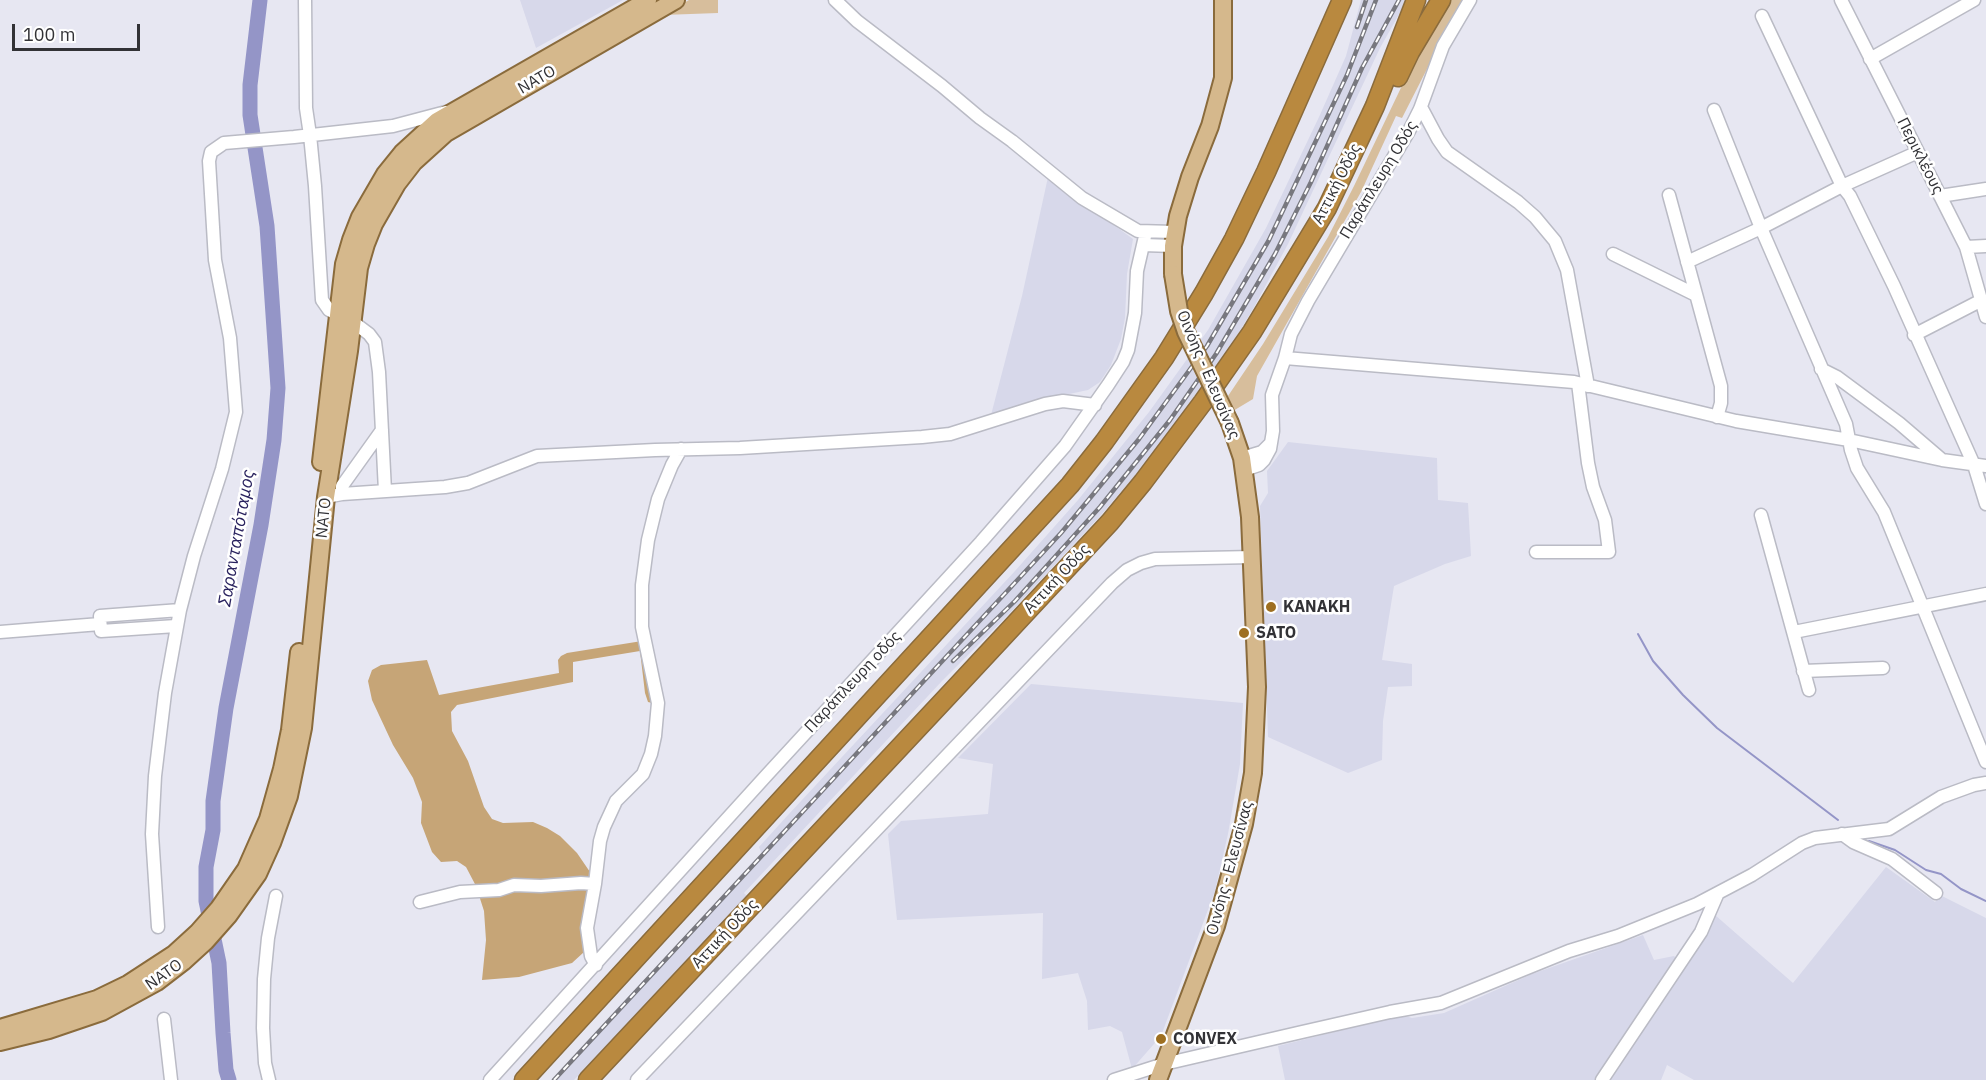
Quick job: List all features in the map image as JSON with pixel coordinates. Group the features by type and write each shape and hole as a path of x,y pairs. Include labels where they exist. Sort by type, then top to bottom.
{"highway":[{"path":"1285,130 1301,75 1321,25 1328,0"},
{"path":"524,1080 1070,485 1104,442 1164,358 1234,239 1342,0"},
{"name":"Αττική Οδός","path":"588,1080 1094,539 1143,483 1252,332 1327,208 1375,106 1416,0"},
{"path":"1375,106 1392,88 1441,0"}],"main road":[{"name":"ΝΑΤΟ","path":"0,1041 49,1030 102,1012 157,982 179,958 197,933 258,874 281,820 295,770 303,728 334,496 345,318 344,264 351,240 372,195 402,153 437,121 648,0"},
{"name":"ΝΑΤΟ","path":"242,887 246,869 268,819 282,770 290,730 345,318 366,244 384,203 414,162 446,133 676,0"},
{"name":"Οινόης - Ελευσίνας","path":"1161,1072 1220,915 1244,824 1253,773 1257,687 1253,557 1243,464 1230,423 1186,332 1179,311 1173,274 1174,239 1187,187 1210,126 1223,78 1222,1"},
{"name":"ΝΑΤΟ","path":"0,1028 97,999 179,958"}],"street":[{"path":"305,0 306,108 322,300 325,306 369,334 375,342 386,491"},
{"path":"835,0 867,29 1082,198 1132,229 1174,239"},
{"name":"Παράπλευρη Οδός","path":"1285,358 1291,334 1308,301 1409,131 1421,107 1443,46 1470,0"},
{"name":"Περικλέους","path":"1841,0 1966,247 1986,317"},
{"path":"1870,60 1974,0"},
{"path":"1762,16 1842,186 1850,196 1889,276 1914,335 1980,466 1986,504"},
{"path":"1421,107 1447,152 1518,202 1535,217 1555,242 1568,270 1583,384 1588,463 1593,488 1605,520 1609,552 1536,552"},
{"path":"158,927 152,834 154,776 176,626 236,412 230,338 215,260 209,161 211,152 224,143 393,126 456,109"},
{"path":"1714,110 1761,228 1846,424 1857,468 1884,512 1986,762"},
{"path":"1687,262 1761,228 1842,186 1918,152"},
{"path":"1940,196 1986,189"},
{"path":"1670,195 1721,386 1721,403 1717,417"},
{"name":"Παράπλευρη οδός","path":"490,1080 981,542 1065,446 1095,405 1123,362 1128,350 1135,313 1137,271 1146,232"},
{"path":"1143,245 1174,239"},
{"path":"1966,247 1986,246"},
{"path":"1613,254 1696,295"},
{"path":"1914,335 1980,301"},
{"path":"1243,464 1262,452 1271,442 1274,431 1272,395 1285,358 1583,384 1717,417 1980,466"},
{"path":"1821,369 1837,377 1899,423 1942,460"},
{"path":"334,496 468,483 537,456 740,448 950,434 1045,404 1063,401 1095,405"},
{"path":"334,496 382,430"},
{"path":"596,965 591,956 587,928 600,841 616,801 644,774 651,754 658,704 642,627 644,567 658,499 681,449"},
{"path":"1761,515 1809,690"},
{"path":"637,1080 1119,576 1141,562 1155,559 1253,557"},
{"path":"1794,632 1986,594"},
{"path":"0,632 100,624 180,610"},
{"path":"100,624 176,626"},
{"path":"1803,671 1883,668"},
{"path":"1114,1080 1161,1072 1341,1023 1441,1003 1569,951 1618,936 1717,895 1802,843 1815,838 1888,829 1941,797 1986,783"},
{"path":"1842,834 1853,842 1892,859 1936,893"},
{"path":"420,902 460,892 499,890 514,885 595,884"},
{"path":"1602,1080 1701,932 1717,895"},
{"path":"269,1080 262,1028 267,938 276,896"},
{"path":"164,1019 171,1080"}],"shaded area":[{"path":"520,0 623,0 536,48"},
{"path":"689,0 718,0 718,13 663,15"},
{"path":"1361,0 1407,0 1380,48 1288,244 1253,309 1229,349 1155,452 1102,514 744,893 747,896 574,1080 552,1080 762,854 759,847 788,815 1015,571 1078,500 1149,412 1208,330 1266,228 1346,56"},
{"path":"1449,0 1465,0 1449,26 1402,118 1396,116 1361,192 1257,376 1253,399 1233,411 1228,396 1263,344 1328,237 1409,71"},
{"path":"1048,177 1133,239 1121,339 1111,365 1100,382 1088,390 1022,404 991,415 1022,296"},
{"path":"1288,442 1437,458 1438,500 1468,503 1471,556 1445,564 1394,586 1382,660 1412,664 1412,686 1388,687 1383,721 1382,760 1348,773 1268,737 1260,506 1268,493 1267,471"},
{"path":"642,641 652,703 648,702 645,693 640,651 573,662 573,682 457,705 451,712 452,731 468,761 484,807 492,819 503,823 533,822 547,828 560,836 577,853 590,872 591,889 584,952 572,963 519,977 482,980 486,940 484,911 476,886 466,867 457,861 441,862 432,852 421,823 422,802 413,778 393,745 372,700 368,681 372,670 381,665 427,660 439,695 559,673 558,660 567,653"},
{"path":"1031,684 1243,703 1240,764 1215,891 1161,1036 1132,1069 1122,1032 1110,1026 1088,1030 1087,1001 1078,973 1042,979 1043,913 897,920 888,834 901,821 988,814 993,764 958,758"},
{"path":"1886,867 1935,902 1940,895 1986,918 1986,1080 1694,1080 1667,1065 1661,1080 1609,1080 1715,915 1793,983"},
{"path":"1643,935 1654,960 1674,956 1681,963 1606,1080 1285,1080 1278,1046 1402,1015 1412,1018 1444,1013 1532,974"}],"waterway":[{"name":"Σαρανταπόταμος","path":"229,1080 226,1070 219,963 206,901 206,867 213,830 213,801 226,708 261,525 274,440 278,388 267,226 250,115 250,85 260,0"},
{"path":"1638,634 1653,661 1717,728 1838,820"},
{"path":"1869,841 1895,850 1926,870 1941,874 1961,889 1986,901"}],"railway":[{"path":"1357,27 1366,0"},
{"path":"554,1080 1061,533 1139,439 1207,346 1269,240 1347,75 1376,0"},
{"path":"953,661 1015,601 1100,507 1170,420 1216,354 1275,254 1311,182 1362,68 1399,0"}],"place":[{"name":"ΚΑΝΑΚΗ","path":"1271,607"},
{"name":"SATO","path":"1244,633"},
{"name":"CONVEX","path":"1161,1039"}]}
